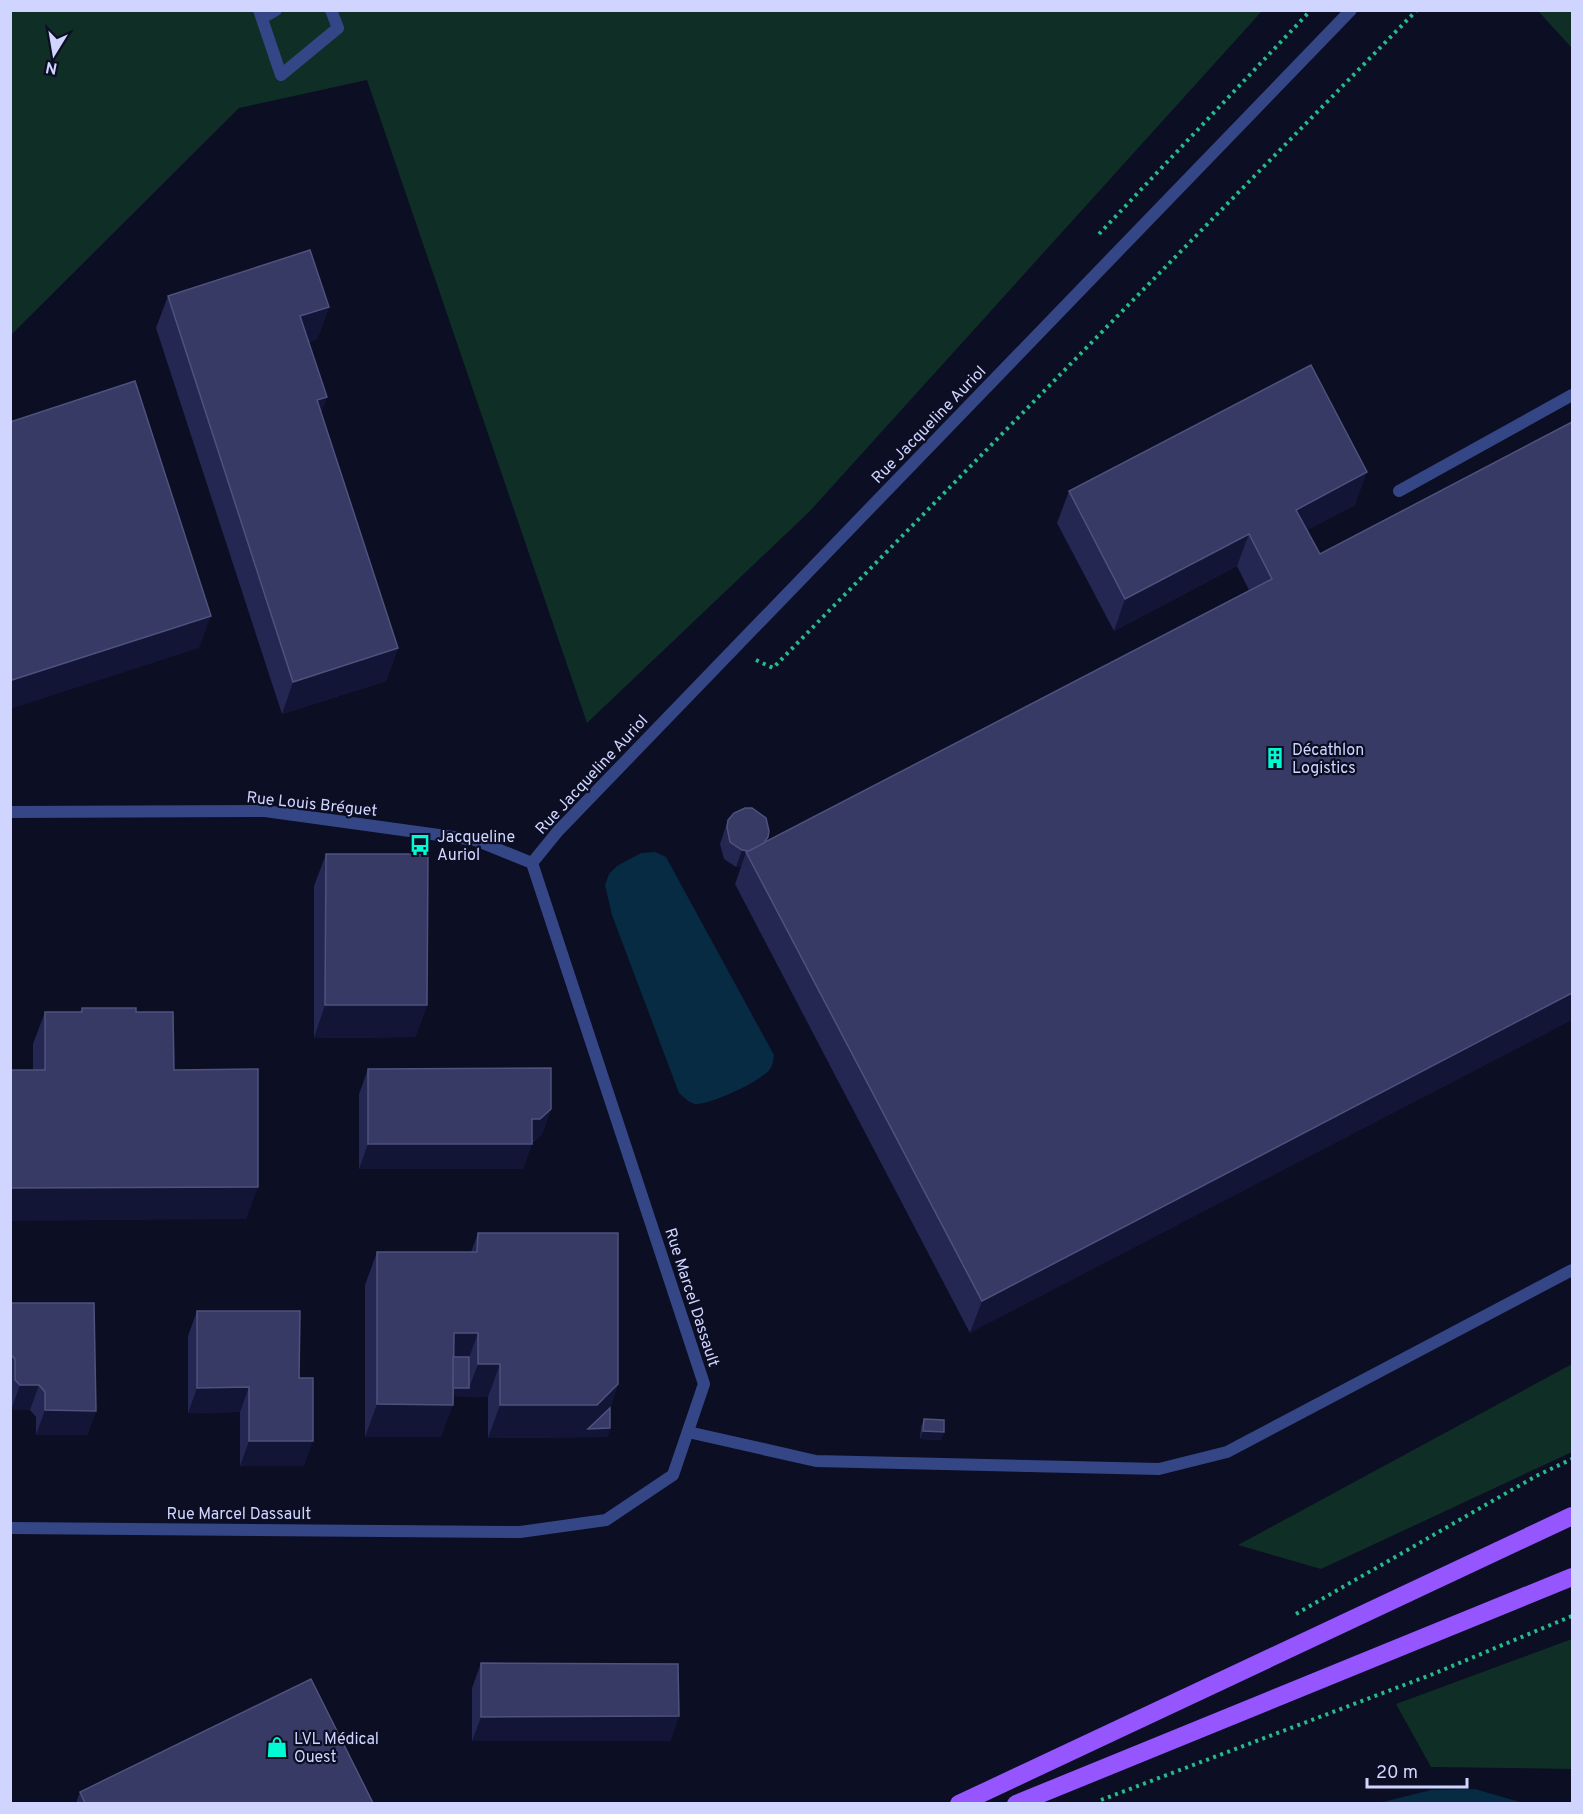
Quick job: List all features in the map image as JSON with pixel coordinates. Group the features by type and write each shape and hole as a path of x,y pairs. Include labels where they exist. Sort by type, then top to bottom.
{"main road":[{"path":"959,1803 1572,1516"},
{"path":"1016,1803 1572,1577"}],"street":[{"path":"276,10 260,14 280,75 338,28 331,10"},
{"name":"Rue Jacqueline Auriol","path":"532,863 558,831 1351,10"},
{"path":"1399,491 1572,395"},
{"name":"Rue Louis Bréguet","path":"10,812 265,811 475,840 532,863"},
{"name":"Rue Marcel Dassault","path":"10,1528 520,1532 606,1520 673,1474 704,1384 532,863"},
{"path":"688,1432 816,1461 1159,1469 1227,1452 1572,1270"}],"path":[{"path":"733,649 773,668 1417,10"},
{"path":"1294,1615 1536,1476 1572,1459"},
{"path":"1093,1803 1433,1674 1572,1616"}],"green space":[{"path":"11,11 1262,11 810,511 587,723 367,80 239,108 11,335"},
{"path":"1538,11 1572,11 1572,48"},
{"path":"1572,1364 1572,1452 1321,1569 1238,1545"},
{"path":"1572,1639 1572,1769 1431,1767 1396,1704"}],"water":[{"path":"655,852 666,857 774,1055 770,1069 757,1080 702,1104 695,1104 679,1093 612,915 605,885 609,874 617,866 641,853"},
{"path":"1475,1789 1523,1803 1379,1803 1431,1790"}],"building":[{"path":"310,250 329,307 300,316 327,397 317,400 398,648 293,682 168,296"},
{"name":"Décathlon Logistics","path":"1311,365 1367,472 1296,510 1320,554 1572,422 1572,993 982,1301 746,852 1272,579 1249,534 1125,599 1069,491"},
{"path":"135,381 211,616 12,680 10,674 10,422"},
{"path":"745,808 752,808 766,818 769,831 764,843 749,851 742,850 730,842 727,827 728,820 734,813"},
{"path":"326,854 428,854 427,1005 325,1005"},
{"path":"82,1008 136,1008 136,1012 173,1012 174,1070 258,1069 258,1187 10,1188 10,1070 45,1070 45,1012 82,1012"},
{"path":"551,1068 551,1109 540,1119 532,1119 532,1144 368,1144 368,1069"},
{"path":"478,1233 618,1233 618,1384 597,1405 500,1405 500,1364 478,1364 478,1333 454,1333 453,1405 377,1404 377,1252 477,1252"},
{"path":"10,1303 94,1303 96,1411 45,1410 45,1392 39,1385 20,1385 15,1380 15,1359 10,1354"},
{"path":"197,1311 300,1311 299,1378 313,1378 313,1441 249,1441 249,1387 197,1388"},
{"path":"453,1357 469,1357 469,1388 453,1388"},
{"path":"610,1408 610,1428 588,1429"},
{"path":"924,1419 944,1420 944,1432 923,1431"},
{"path":"481,1663 678,1664 679,1716 481,1717"},
{"path":"311,1679 373,1803 85,1803 80,1792"}],"place":[{"name":"Décathlon Logistics","path":"1275,758"},
{"name":"Jacqueline Auriol","path":"420,845"},
{"name":"LVL Médical Ouest","path":"277,1747"}]}
